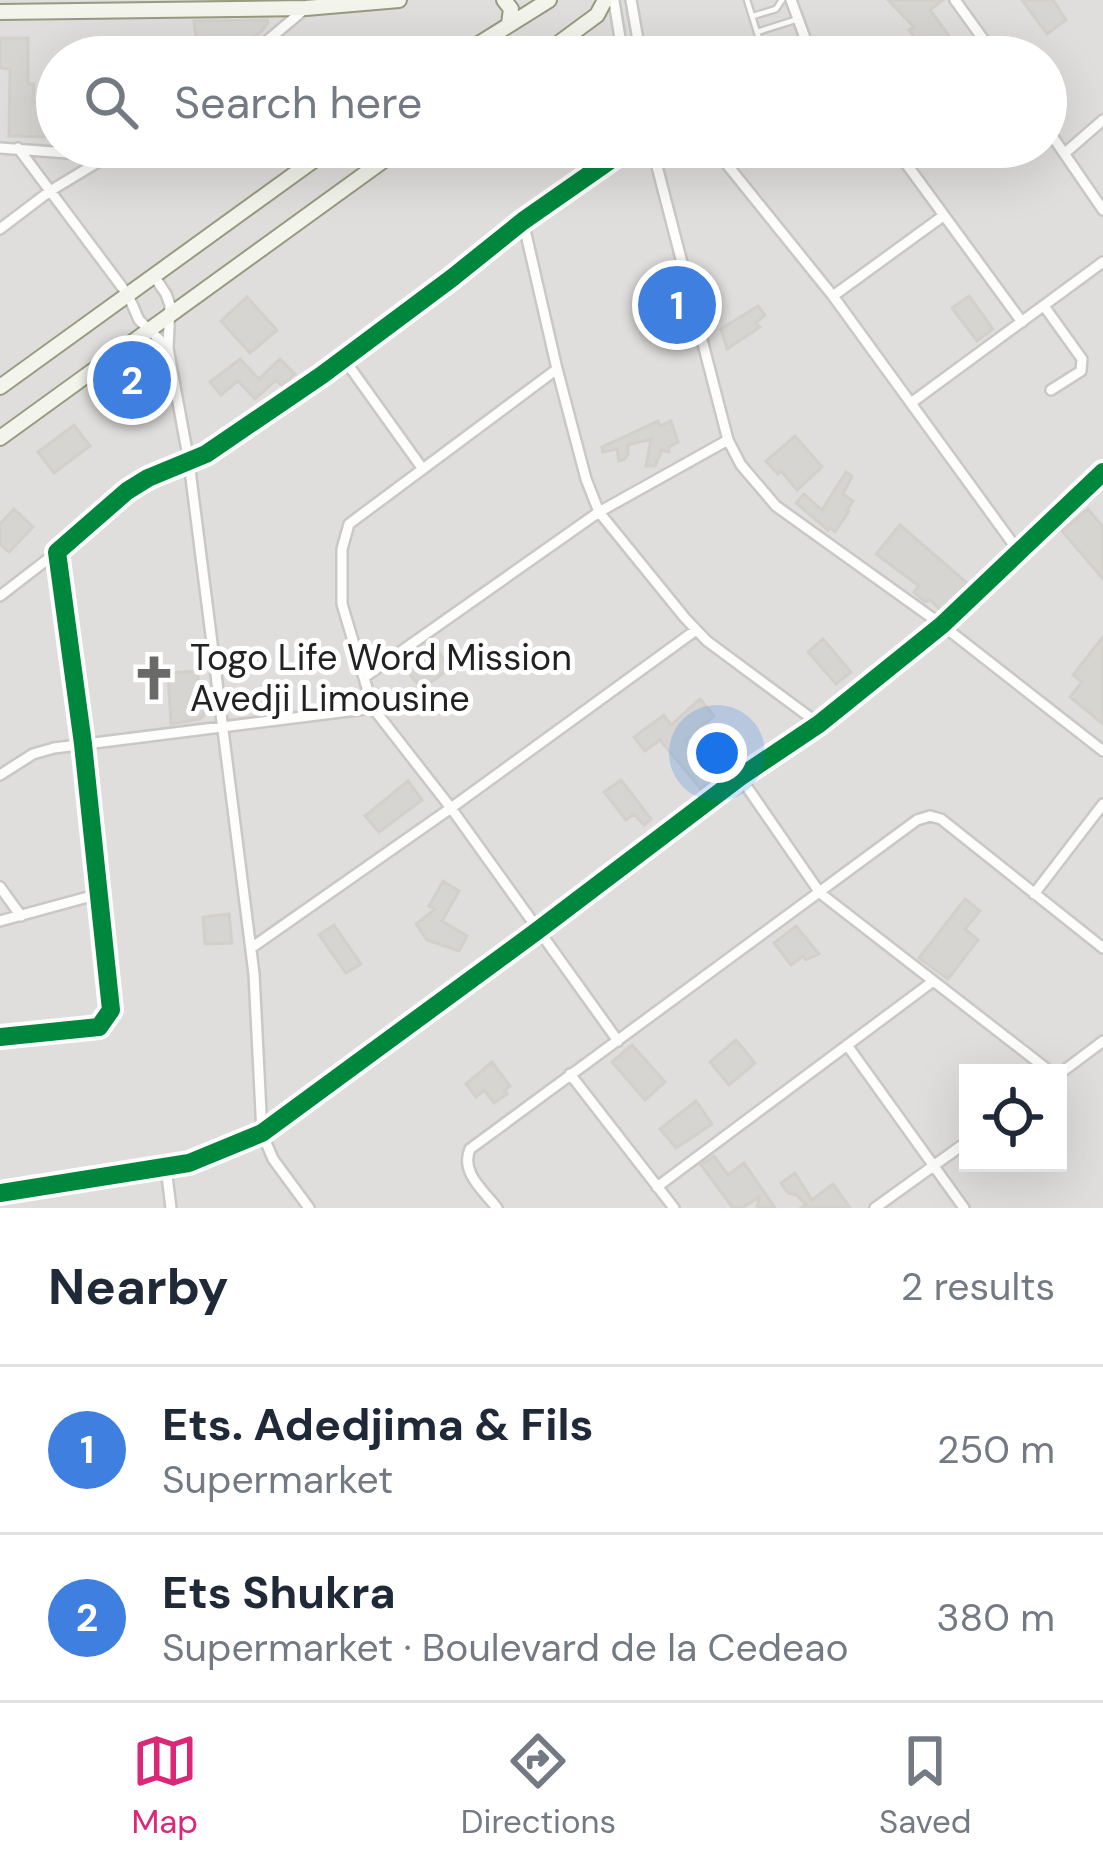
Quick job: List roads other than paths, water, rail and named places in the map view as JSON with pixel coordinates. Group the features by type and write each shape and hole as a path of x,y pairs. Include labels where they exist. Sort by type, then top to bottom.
{"main road":[{"path":"0,12 307,8 399,0"},
{"path":"504,0 511,9 509,23"},
{"path":"490,36 549,0"},
{"path":"568,36 612,0"},
{"path":"0,388 303,168"},
{"path":"0,438 373,168"}],"street":[{"path":"612,0 619,36"},
{"path":"631,0 637,36"},
{"path":"786,0 804,36"},
{"path":"955,0 981,36"},
{"path":"273,36 307,8"},
{"path":"1067,151 1103,120"},
{"path":"0,148 36,150"},
{"path":"18,148 128,295 148,331 167,348"},
{"path":"1067,156 1103,210"},
{"path":"0,229 88,168"},
{"path":"0,596 127,491 206,454 599,168"},
{"path":"657,168 728,440 740,465 776,506 942,625 1103,751"},
{"path":"730,168 833,296 1019,552"},
{"path":"909,168 1022,322"},
{"path":"833,296 943,216"},
{"path":"523,221 557,369 599,512 707,641 819,724"},
{"path":"911,403 1103,262"},
{"path":"154,276 166,293 170,315 167,348 189,462 251,948 262,1133 273,1159 309,1208"},
{"path":"1043,306 1083,366 1051,390"},
{"path":"344,358 422,468"},
{"path":"557,369 357,517 345,532 342,549 342,604 373,708 618,1040"},
{"path":"366,676 599,512 728,440"},
{"path":"0,1193 189,1163 262,1133 538,932 740,777 819,724 942,625 1103,472"},
{"path":"0,1037 99,1027 111,1010 57,552"},
{"path":"251,948 696,630"},
{"path":"0,775 33,754 83,744 373,708"},
{"path":"740,777 820,893 1042,1064"},
{"path":"1034,894 1103,804"},
{"path":"497,1208 466,1167 470,1149 917,820 941,819 1103,948"},
{"path":"0,887 21,916"},
{"path":"0,921 99,894"},
{"path":"657,1186 932,982"},
{"path":"1067,1066 1103,1040"},
{"path":"847,1045 964,1208"},
{"path":"570,1074 674,1208"},
{"path":"875,1208 959,1147"},
{"path":"166,1168 171,1208"}],"lane":[{"path":"748,0 759,36"},
{"path":"752,16 776,9 786,0"},
{"path":"758,32 798,19"}],"place":[{"name":"Ets. Adedjima & Fils","path":"677,305"},
{"name":"Ets Shukra","path":"132,380"},
{"name":"Togo Life Word Mission Avedji Limousine","path":"154,678"}]}
